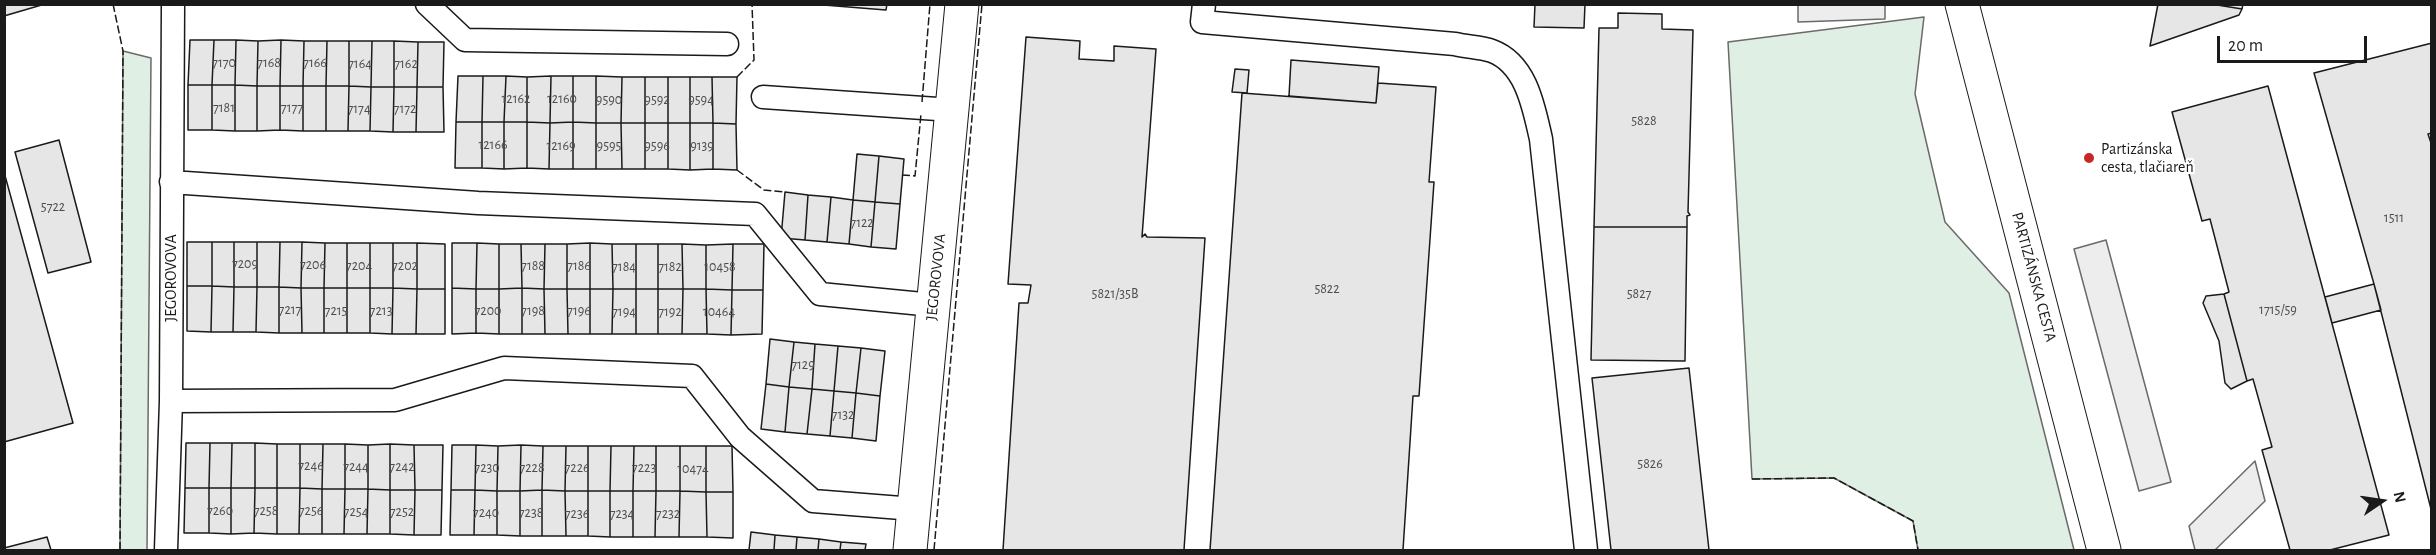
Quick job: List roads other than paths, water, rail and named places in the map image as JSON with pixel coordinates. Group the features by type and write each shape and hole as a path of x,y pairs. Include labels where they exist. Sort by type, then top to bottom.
{"street":[{"name":"JEGOROVOVA","path":"910,550 962,4"},
{"name":"PARTIZÁNSKA CESTA","path":"1962,4 2104,550"}],"lane":[{"name":"JEGOROVOVA","path":"166,550 171,400 173,4"},
{"path":"427,4 465,40 727,44"},
{"path":"1204,4 1202,21 1455,44 1494,52 1517,71 1530,95 1541,139 1586,550"},
{"path":"763,97 952,110"},
{"path":"171,182 478,203 754,214 820,294 933,305"},
{"path":"171,400 396,400 504,368 692,376 740,436 813,501 914,509"}],"place":[{"name":"Partizánska cesta, tlačiareň","path":"2089,158"}]}
